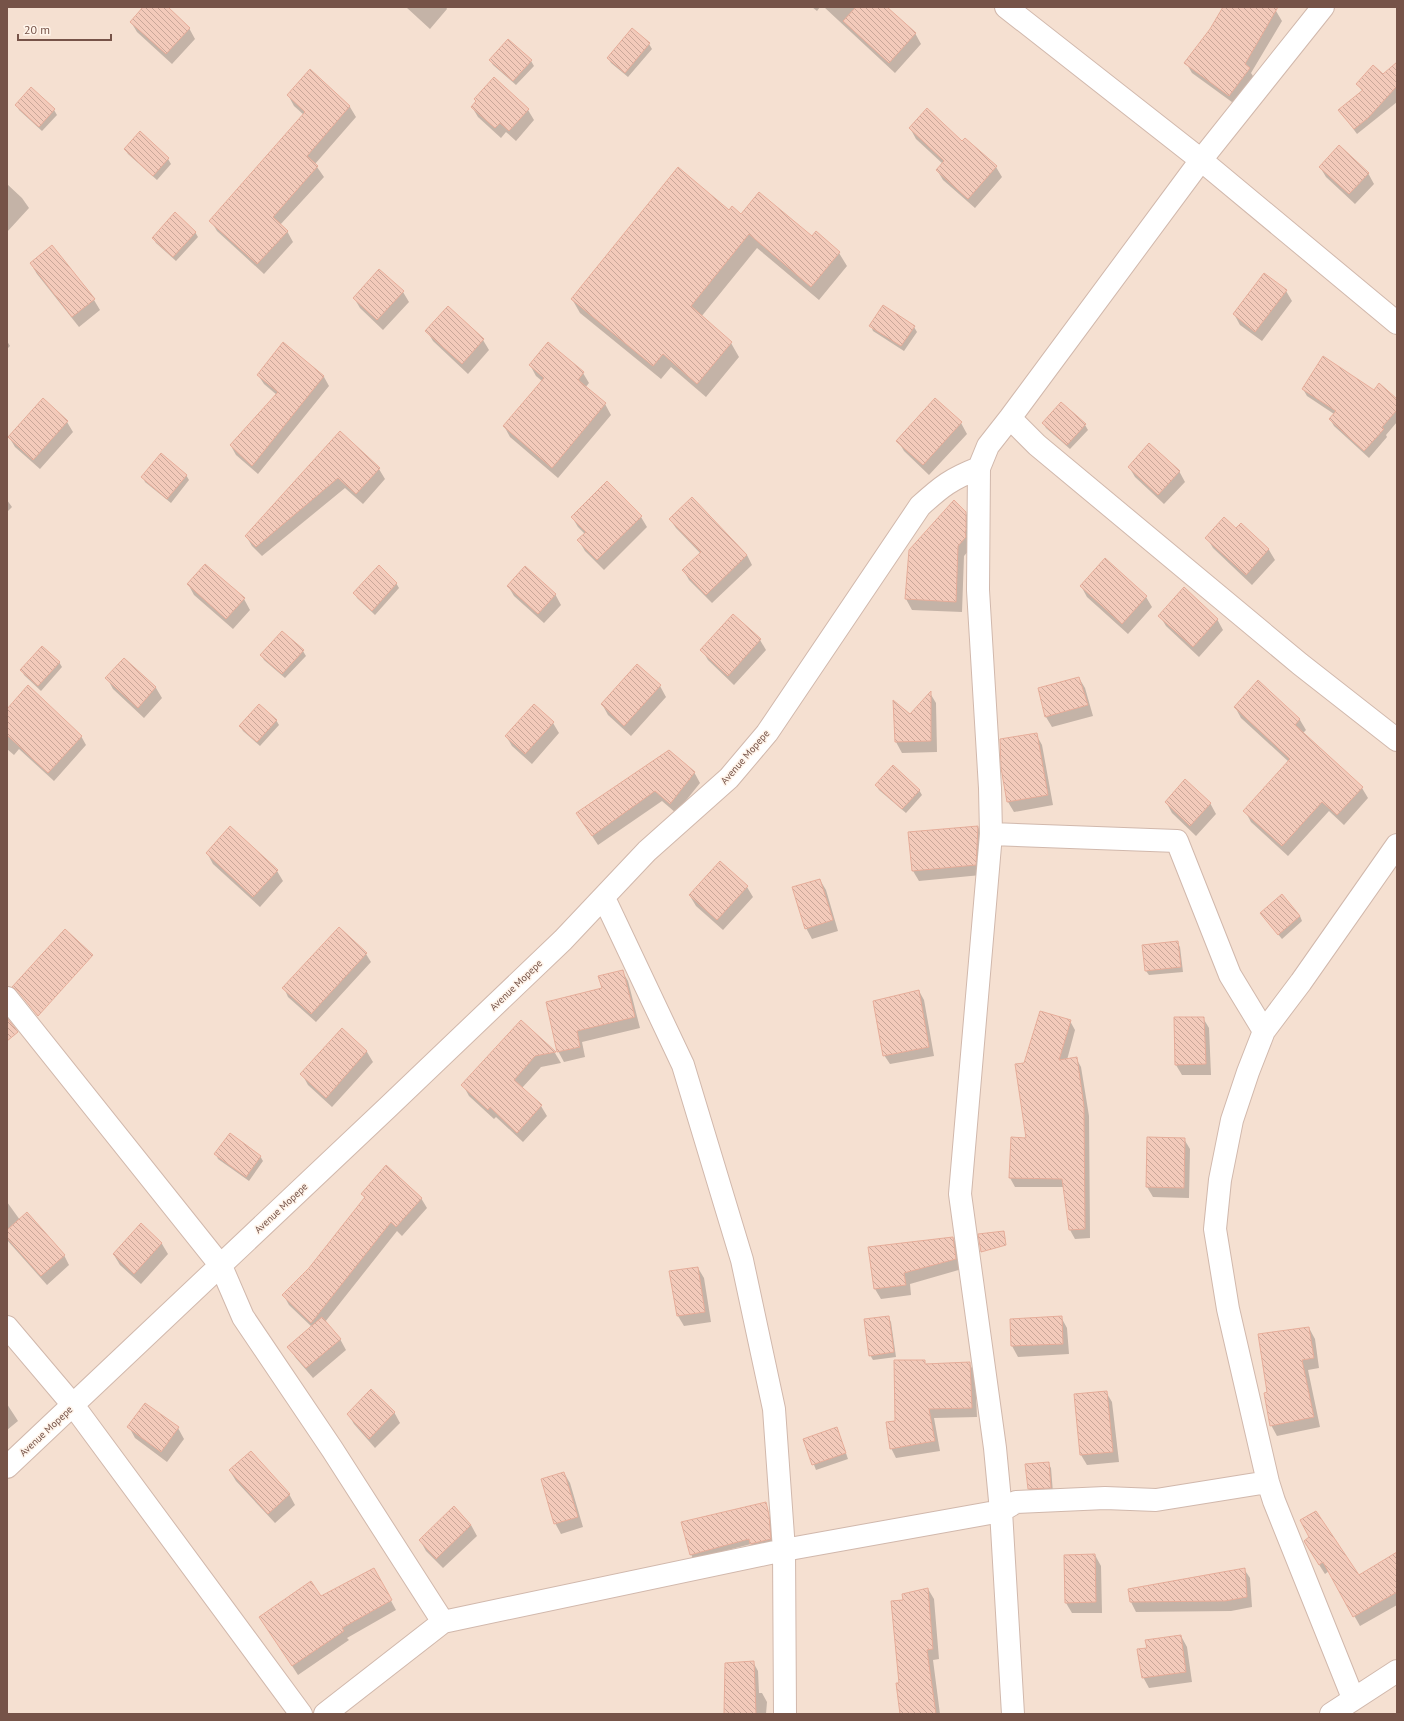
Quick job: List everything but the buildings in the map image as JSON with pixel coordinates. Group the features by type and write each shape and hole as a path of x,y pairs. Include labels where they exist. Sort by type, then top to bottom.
{"street":[{"path":"1006,7 1201,160 1397,323"},
{"path":"1013,1714 1001,1511 995,1448 960,1194 991,834 990,788 978,590 979,468 988,446 1201,160 1323,7"},
{"path":"1010,418 1037,445 1257,629 1397,740"},
{"name":"Avenue Mopepe","path":"7,1467 221,1266 557,946 647,852 729,778 767,733 920,506 941,486 957,477 979,468"},
{"path":"991,834 1177,841 1230,975 1264,1031"},
{"path":"1353,1698 1274,1501 1268,1482 1228,1309 1215,1229 1220,1180 1232,1120 1264,1031 1301,982 1397,845"},
{"path":"604,898 683,1065 742,1260 774,1409 784,1550 785,1714"},
{"path":"7,998 221,1266 243,1317 332,1448 443,1622"},
{"path":"7,1327 74,1405 301,1714"},
{"path":"325,1714 443,1622 784,1550 1001,1511 1016,1502 1104,1498 1156,1500 1268,1482"},
{"path":"1331,1714 1353,1698 1397,1671"}],"shaded area":[{"path":"7,7 1397,7 1397,1714 7,1714"}]}
